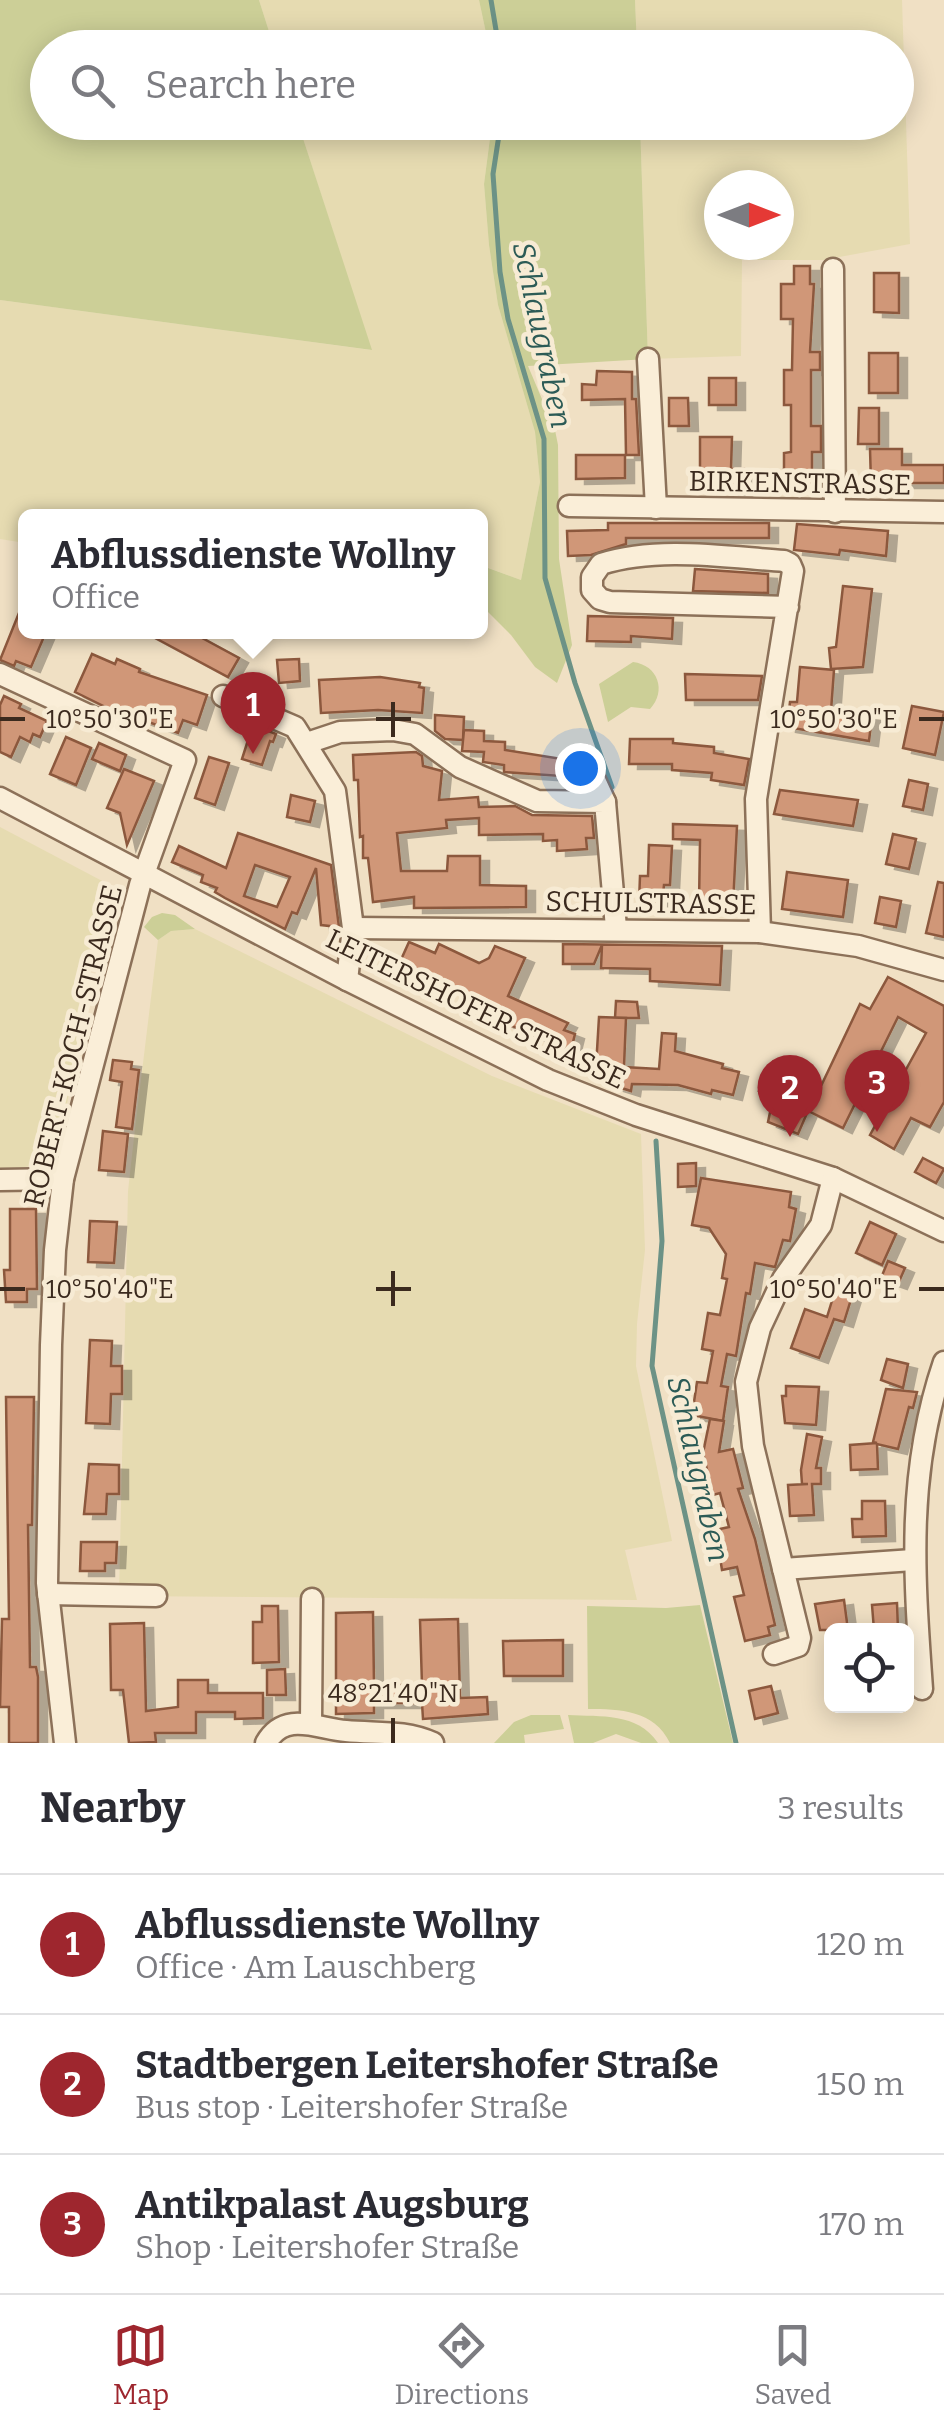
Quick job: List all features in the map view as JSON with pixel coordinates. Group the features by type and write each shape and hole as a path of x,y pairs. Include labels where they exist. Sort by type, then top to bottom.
{"street":[{"path":"832,268 835,512"},
{"name":"BIRKENSTRASSE","path":"648,359 656,508"},
{"name":"BIRKENSTRASSE","path":"569,506 944,512"},
{"path":"760,932 756,800 788,608 793,571 790,564 705,556 636,556 601,564 592,578 592,590 600,599 610,602 788,608"},
{"name":"ROBERT-KOCH-STRASSE","path":"0,674 185,760 144,872 63,1179 55,1250 47,1452 48,1594 64,1743"},
{"path":"223,696 294,727 336,792 353,928 346,980"},
{"path":"307,743 340,732 393,730 414,734 468,771 537,801 604,802"},
{"path":"584,756 604,802 616,928"},
{"name":"LEITERSHOFER STRASSE","path":"0,798 346,980 548,1080 648,1119 832,1178 944,1231"},
{"name":"SCHULSTRASSE","path":"353,928 760,932 858,946 944,970"},
{"path":"774,1654 798,1646 800,1638 754,1446 746,1382 760,1328 783,1279 821,1225 832,1178"},
{"path":"0,1180 63,1179"},
{"path":"922,1688 913,1560 922,1449 944,1362"},
{"path":"783,1569 913,1560"},
{"path":"48,1594 156,1596"},
{"path":"311,1722 312,1599"},
{"path":"266,1743 282,1727 311,1722 346,1732 417,1736 433,1743"}],"shaded area":[{"path":"259,0 479,0 485,30 269,30"},
{"path":"635,0 902,0 903,30 636,30"},
{"path":"303,140 490,140 484,184 489,245 498,305 535,432 540,482 521,580 488,568 488,509 18,509 18,542 0,539 0,300 371,350"},
{"path":"641,140 907,140 910,244 823,260 794,260 794,170 704,170 704,260 742,260 741,356 648,359"},
{"path":"0,827 106,883 59,1149 41,1165 0,1170"},
{"path":"195,929 492,1076 641,1134 645,1250 636,1366 672,1541 625,1550 637,1600 119,1596 128,1191 135,1129 158,940 171,931"}],"green space":[{"path":"0,0 259,0 269,30 30,30 30,140 304,140 372,350 0,300"},
{"path":"479,0 635,0 636,30 485,30"},
{"path":"490,140 641,140 648,359 528,366 558,445 559,559 572,645 557,683 535,667 488,612 488,568 521,580 540,482 535,432 498,305 484,184"},
{"path":"633,662 654,673 659,687 655,702 650,709 631,707 608,722 599,684"},
{"path":"162,913 175,915 195,929 171,931 158,940 144,927"},
{"path":"700,1605 733,1743 670,1743 645,1718 624,1711 588,1709 587,1606"},
{"path":"531,1715 560,1715 564,1729 524,1735 525,1743 494,1743 514,1722"},
{"path":"568,1715 629,1721 658,1743 641,1743 616,1734 593,1743 574,1743"}],"building":[{"path":"794,266 810,266 810,284 814,284 810,352 820,352 820,370 811,370 811,426 821,426 821,452 812,452 812,484 784,484 784,453 791,452 791,405 784,405 784,370 792,370 793,319 781,319 781,284 794,284"},
{"path":"874,273 899,273 899,313 874,312"},
{"path":"869,353 898,353 898,393 869,393"},
{"path":"597,371 632,372 639,455 626,455 625,399 582,400 582,384 596,385"},
{"path":"709,378 736,378 736,405 709,405"},
{"path":"669,398 688,398 689,426 669,426"},
{"path":"859,408 879,408 879,444 858,444"},
{"path":"700,437 732,437 731,469 744,469 744,490 730,490 730,474 700,474"},
{"path":"870,449 902,449 902,465 944,465 944,483 871,483"},
{"path":"576,455 625,455 625,478 576,479"},
{"path":"608,523 769,523 769,538 626,538 626,544 591,555 568,556 567,531 608,530"},
{"path":"797,524 888,531 886,556 794,550"},
{"path":"695,569 768,574 768,593 693,591"},
{"path":"843,586 872,589 863,667 831,669 829,648 836,647"},
{"path":"18,615 18,639 43,639 31,667 0,660"},
{"path":"588,616 673,618 672,639 631,636 631,642 587,641"},
{"path":"157,639 204,639 239,658 228,677"},
{"path":"92,654 115,664 117,659 140,669 139,672 207,695 197,725 183,720 178,733 138,718 136,722 75,692"},
{"path":"299,659 300,681 279,683 277,660"},
{"path":"800,667 834,670 831,711 872,716 869,741 787,727 790,702 797,702"},
{"path":"685,674 762,676 758,700 686,700"},
{"path":"380,677 420,683 419,687 424,688 422,713 321,713 319,680"},
{"path":"4,696 47,721 40,737 33,734 30,742 20,737 11,757 0,752 0,705"},
{"path":"912,706 944,712 935,755 903,748"},
{"path":"435,715 464,717 463,740 445,739 435,731"},
{"path":"261,728 276,734 262,765 242,759 248,740 255,742"},
{"path":"464,730 484,731 484,741 505,742 505,750 562,759 561,776 504,772 504,765 483,762 484,752 462,751"},
{"path":"66,737 91,748 76,785 50,774"},
{"path":"630,739 673,739 673,743 714,747 714,753 749,759 744,785 711,780 712,773 672,770 672,764 629,764"},
{"path":"99,743 126,755 120,771 92,759"},
{"path":"416,752 422,756 423,766 442,771 439,800 478,797 479,807 515,806 532,815 592,816 594,838 586,838 587,849 557,851 557,840 543,841 543,834 479,835 479,818 446,820 447,828 397,833 401,871 447,871 448,856 480,856 480,885 526,886 526,907 414,908 414,897 373,902 368,858 363,858 363,836 360,837 353,755"},
{"path":"209,757 229,763 215,805 195,798"},
{"path":"124,769 154,781 127,845 120,813 107,808"},
{"path":"909,780 928,784 923,810 903,806"},
{"path":"780,790 858,800 853,826 774,814"},
{"path":"291,795 315,801 310,822 287,817"},
{"path":"673,824 737,826 733,905 699,904 700,840 673,839"},
{"path":"238,833 331,865 339,927 321,925 316,868 297,914 292,912 285,929 215,892 217,888 201,882 203,875 172,862 179,846 226,868","holes":["255,865 290,877 277,907 244,896"]},
{"path":"893,834 916,839 909,869 886,864"},
{"path":"649,845 672,846 670,885 664,885 662,904 639,903 640,876 648,876"},
{"path":"787,872 848,880 843,917 782,909"},
{"path":"938,882 944,883 944,937 926,933"},
{"path":"880,897 901,901 896,927 875,923"},
{"path":"409,942 435,953 439,944 479,963 489,958 495,946 525,958 508,996 568,1023 564,1030 575,1034 571,1050 507,1024 499,1019 503,1011 400,962"},
{"path":"563,944 722,946 720,985 650,981 650,969 601,968 602,945 594,964 563,964"},
{"path":"888,977 944,1006 944,1102 930,1127 911,1118 894,1149 870,1135 926,1033 898,1017 843,1128 808,1111 798,1134 768,1122 773,1098 759,1091 773,1062 821,1086 860,1004 870,1009"},
{"path":"616,1001 637,1002 639,1018 615,1018"},
{"path":"599,1017 626,1018 624,1067 659,1069 662,1033 676,1034 675,1051 739,1072 733,1095 678,1085 632,1084 631,1091 615,1086 617,1068 596,1067"},
{"path":"113,1060 132,1062 131,1069 139,1070 132,1129 116,1127 122,1082 110,1080"},
{"path":"103,1131 128,1134 124,1172 99,1170"},
{"path":"923,1158 944,1169 936,1183 915,1172"},
{"path":"696,1163 696,1186 678,1187 678,1164"},
{"path":"701,1178 791,1192 789,1207 796,1209 790,1241 783,1240 775,1267 755,1263 736,1356 727,1354 721,1386 728,1387 723,1421 692,1415 697,1382 707,1383 713,1351 702,1349 708,1313 720,1315 727,1279 722,1278 726,1254 709,1228 692,1225"},
{"path":"10,1209 36,1209 37,1289 27,1289 27,1302 6,1302 4,1270 10,1270"},
{"path":"90,1221 117,1222 114,1263 88,1262"},
{"path":"870,1222 896,1234 882,1265 856,1253"},
{"path":"888,1261 905,1268 898,1284 881,1278"},
{"path":"835,1291 852,1296 844,1322 834,1319 819,1358 791,1348 805,1309 827,1317"},
{"path":"90,1340 112,1341 111,1366 122,1366 122,1394 111,1394 110,1424 86,1423"},
{"path":"887,1359 908,1364 903,1388 881,1380"},
{"path":"786,1386 819,1387 816,1425 785,1423 782,1396 786,1396"},
{"path":"886,1389 917,1392 898,1449 877,1444 878,1469 851,1470 850,1445 877,1443 873,1442"},
{"path":"6,1397 34,1397 32,1525 28,1525 30,1667 36,1667 38,1677 38,1743 9,1743 9,1707 0,1707 2,1619 9,1619"},
{"path":"710,1419 724,1421 719,1452 733,1449 743,1488 738,1489 755,1539 775,1625 768,1627 770,1635 745,1641 734,1597 744,1595 737,1567 722,1570 719,1551 725,1550 720,1529 729,1527 720,1493 713,1495 703,1453"},
{"path":"807,1434 822,1437 816,1468 821,1468 821,1484 812,1484 814,1515 790,1516 788,1485 808,1484 802,1484 801,1470"},
{"path":"89,1464 119,1465 119,1494 107,1494 106,1514 84,1514"},
{"path":"862,1501 885,1501 886,1536 853,1537 852,1519 862,1519"},
{"path":"81,1542 117,1542 116,1563 105,1563 105,1571 80,1571"},
{"path":"844,1600 847,1623 824,1623 824,1630 820,1630 815,1604"},
{"path":"897,1603 898,1623 873,1623 872,1605"},
{"path":"262,1606 278,1606 279,1662 253,1663 253,1622 262,1622"},
{"path":"373,1612 374,1685 422,1685 420,1620 458,1619 460,1698 487,1697 488,1714 423,1719 422,1703 374,1703 374,1713 336,1714 336,1613"},
{"path":"144,1623 146,1711 178,1707 178,1680 208,1680 208,1693 263,1693 263,1718 235,1719 235,1712 196,1712 196,1733 155,1733 156,1742 129,1743 123,1690 111,1690 110,1624"},
{"path":"563,1640 563,1676 504,1676 503,1641"},
{"path":"285,1669 286,1695 267,1695 267,1670"},
{"path":"771,1686 778,1713 755,1719 749,1691"}],"waterway":[{"name":"Schlaugraben","path":"491,0 496,30"},
{"name":"Schlaugraben","path":"498,140 493,174 500,272 508,319 544,439 545,578 575,683 612,787"},
{"name":"Schlaugraben","path":"656,1141 662,1241 652,1366 736,1743"}],"place":[{"name":"Abflussdienste Wollny","path":"253,754"},
{"name":"Antikpalast Augsburg","path":"877,1132"},
{"name":"Stadtbergen Leitershofer Straße","path":"790,1137"}]}
